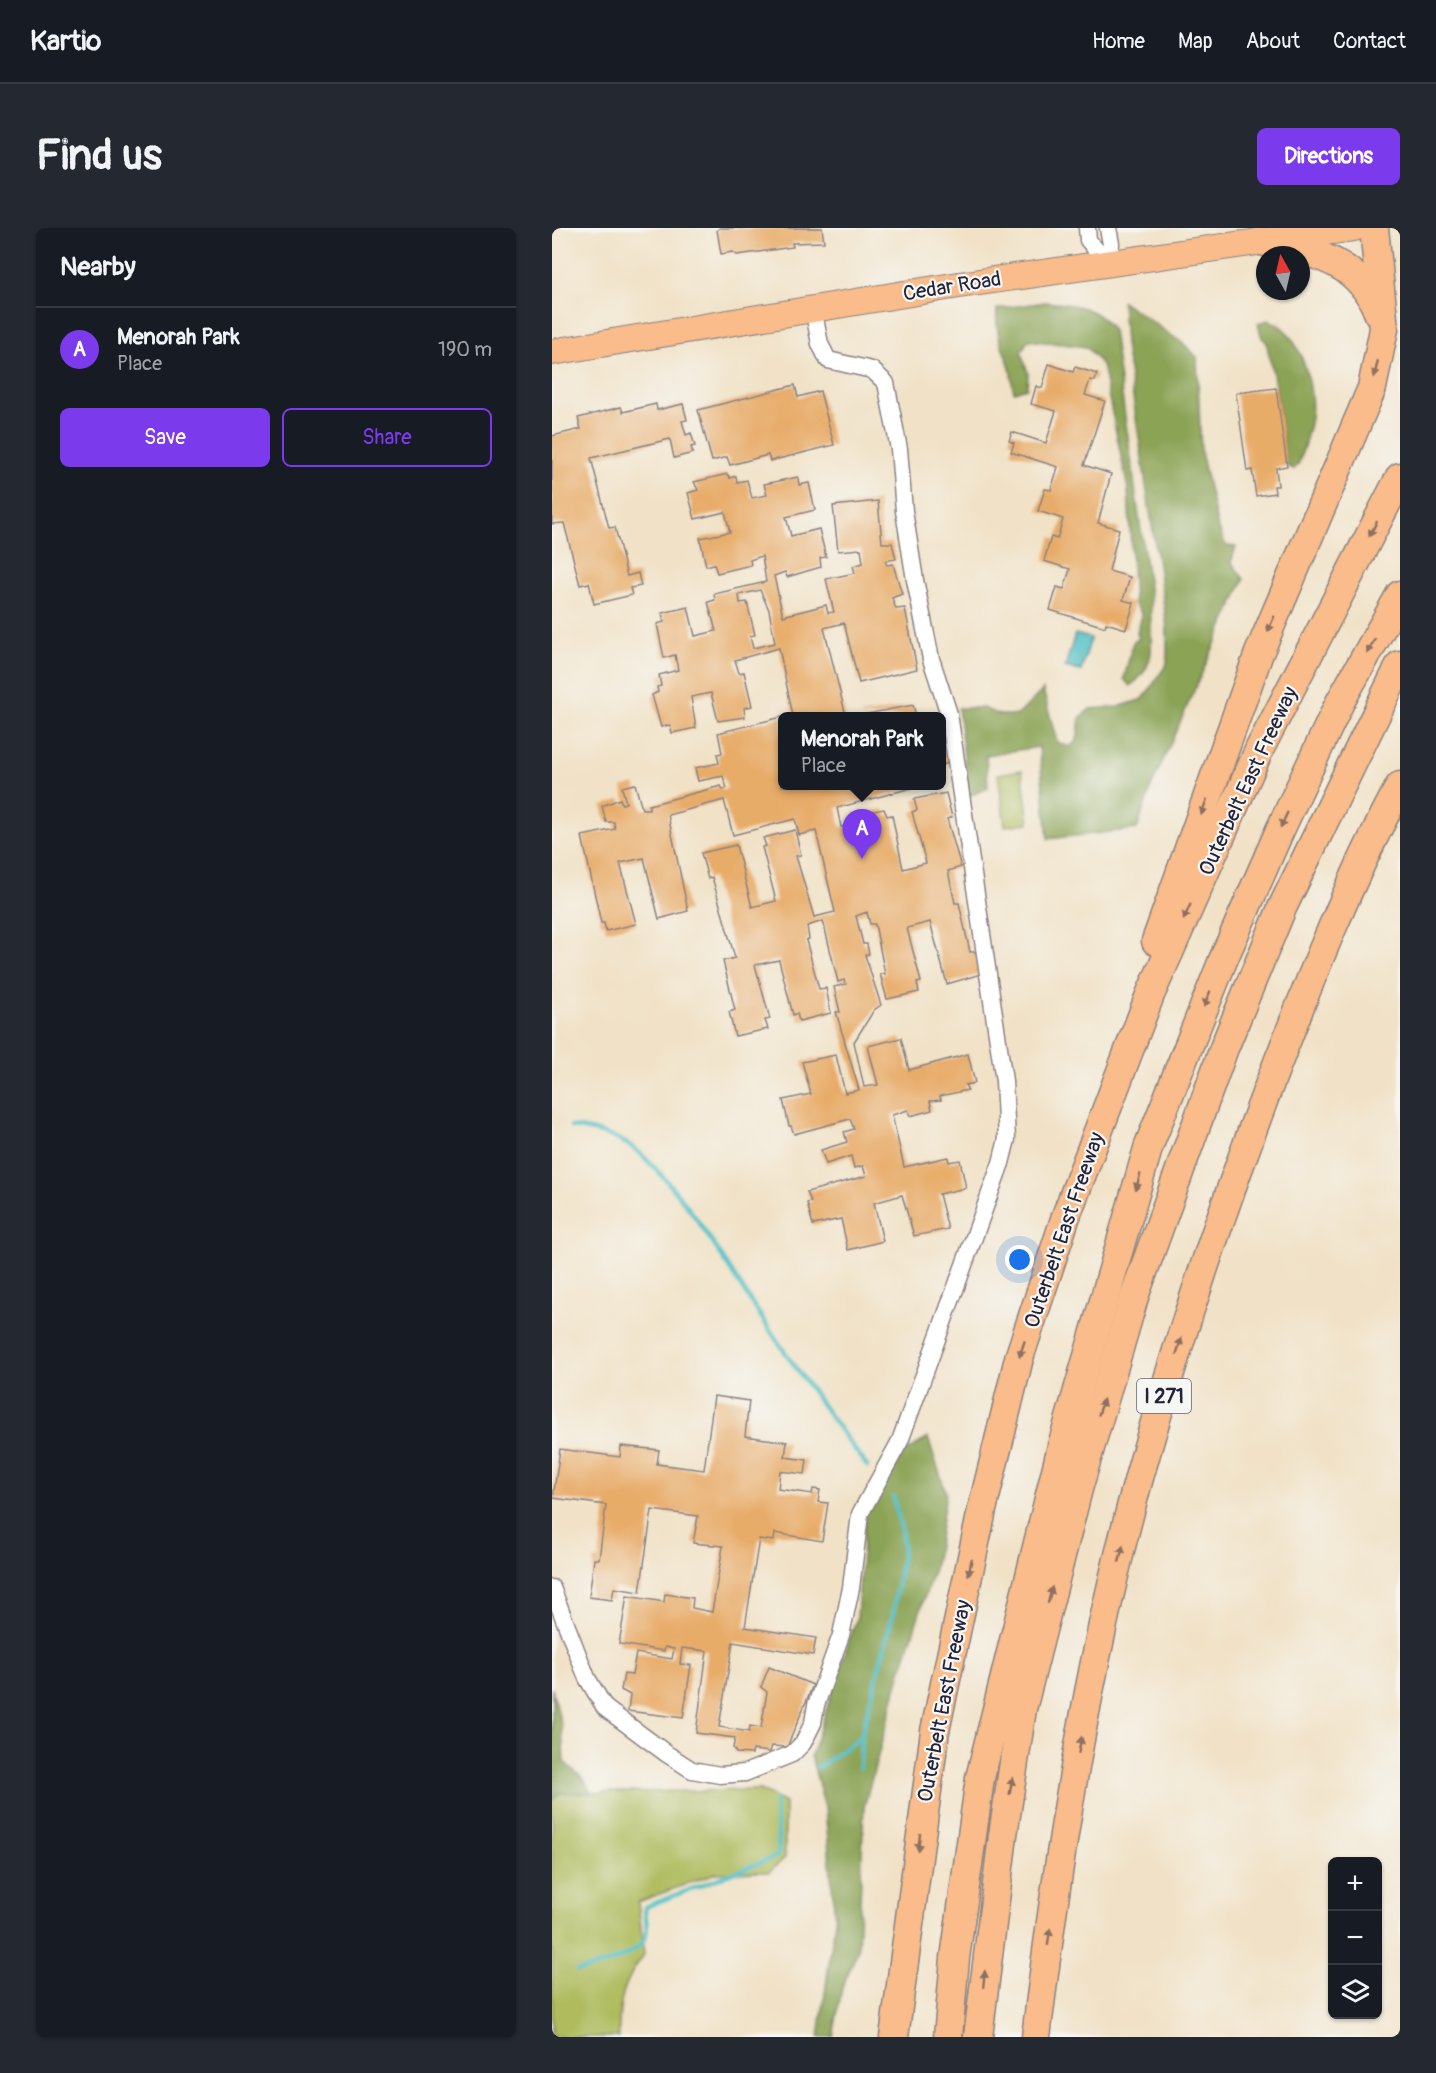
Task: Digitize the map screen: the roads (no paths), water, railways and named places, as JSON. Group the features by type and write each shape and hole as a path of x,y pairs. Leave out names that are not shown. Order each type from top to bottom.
{"highway":[{"path":"1066,1216 1162,923 1258,653 1372,388 1384,329 1374,228"},
{"path":"1261,242 1312,253 1345,267 1371,294 1384,329"},
{"name":"Outerbelt East Freeway","path":"894,2037 905,1940 935,1731 982,1510 1019,1358 1066,1216 1150,995 1260,748 1400,477"},
{"path":"948,2037 955,1958 980,1778 1062,1446 1149,1145 1223,960 1280,830 1340,702 1400,595"},
{"path":"978,2037 1003,1835 1023,1709 1081,1477 1134,1297 1224,1048 1282,908 1400,665"},
{"name":"I 271","path":"1036,2037 1066,1816 1099,1646 1139,1476 1197,1288 1251,1133 1318,960 1400,786"}],"main road":[{"name":"Cedar Road","path":"552,352 813,308 1354,228"}],"street":[{"path":"1087,228 1089,240 1107,263"},
{"path":"1107,263 1111,244 1108,228"},
{"path":"552,1588 587,1678 605,1708 692,1770 720,1775 745,1773 792,1754 803,1743 813,1723 816,1705 841,1635 851,1587 860,1514 900,1441 1001,1163 1007,1139 1004,1082 950,714 931,659 915,580 904,511 899,449 886,383 872,370 828,360 820,344 813,308"}],"water":[{"path":"1075,634 1091,638 1081,671 1065,667"}],"waterway":[{"path":"571,1127 599,1132 626,1143 659,1172 689,1209 783,1349 867,1466"},
{"path":"860,1768 861,1737 893,1614 903,1548 901,1528 893,1497"},
{"path":"817,1768 861,1737"},
{"path":"577,1971 605,1964 636,1949 646,1935 645,1907 777,1856 779,1842 776,1800"}],"place":[{"name":"Menorah Park","path":"862,859"}]}
